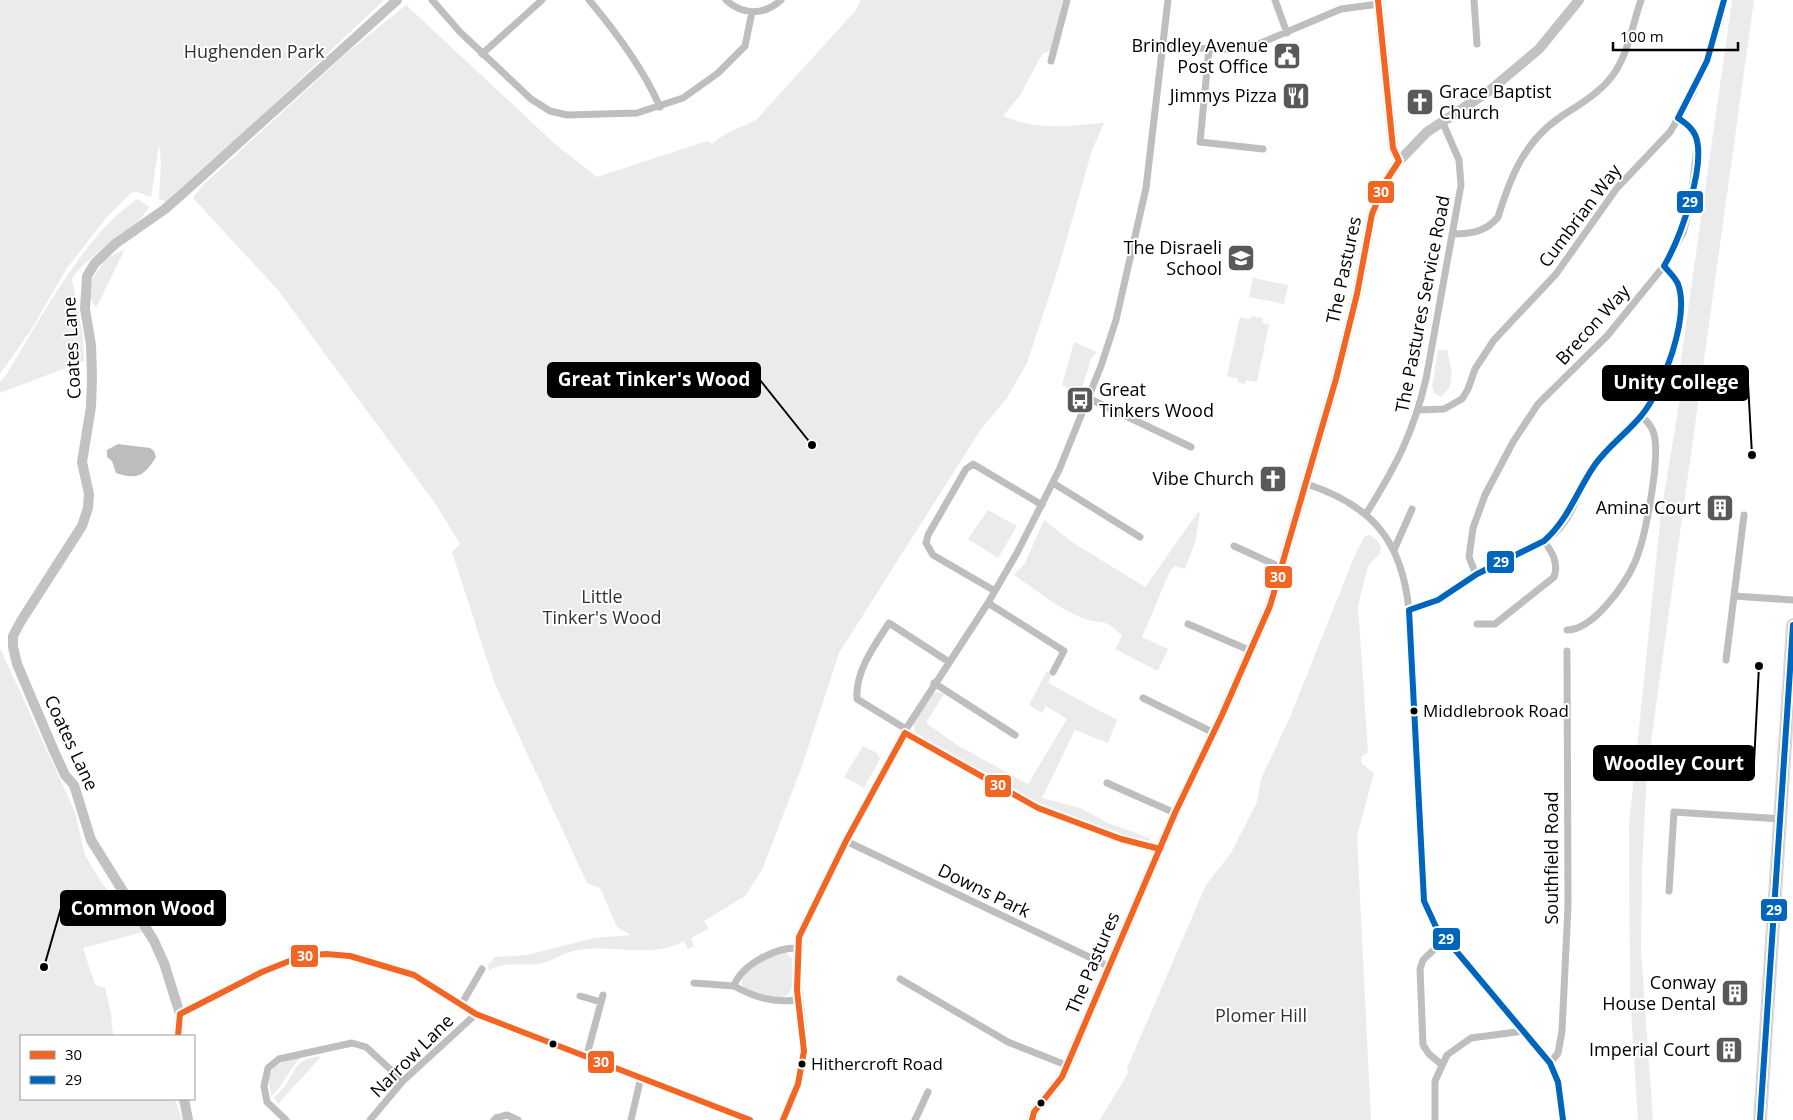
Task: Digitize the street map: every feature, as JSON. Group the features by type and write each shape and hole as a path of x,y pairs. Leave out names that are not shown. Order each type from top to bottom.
{"main road":[{"path":"1760,1120 1782,819 1793,625"}],"street":[{"name":"Coates Lane","path":"178,1035 180,1014 174,990 154,940 91,840 74,785 65,774 54,751 17,664 13,647 13,636 21,621 82,526 88,508 88,494 82,462 91,406 92,377 91,345 86,309 87,276 95,263 115,244 172,203 398,0"},
{"path":"432,0 482,54 531,100 550,112 566,115 627,115 660,107 694,92 738,54 748,39 752,12"},
{"path":"482,54 542,0"},
{"path":"588,0 622,42 646,80 660,107"},
{"path":"726,0 734,7 752,12 769,9 781,0"},
{"path":"1051,61 1067,0"},
{"path":"782,1120 798,1084 803,1063 804,1036 799,1000 798,948 802,927 905,731 934,683 988,603 1042,505 1053,483 1101,366 1116,320 1146,188 1168,0"},
{"path":"1274,0 1287,33"},
{"path":"1474,0 1477,44"},
{"name":"The Pastures","path":"1032,1120 1034,1112 1062,1077 1175,813 1214,733 1270,606 1338,373 1357,294 1372,214 1386,181 1399,161 1427,132 1517,70 1551,36 1580,0"},
{"path":"1453,234 1479,231 1493,223 1498,217 1512,176 1524,153 1548,127 1599,90 1612,76 1627,51 1642,0"},
{"name":"Cumbrian Way","path":"1419,410 1444,408 1462,399 1475,369 1494,340 1556,274 1617,188 1670,132 1705,66 1720,21 1724,0"},
{"path":"1164,45 1209,49 1235,49 1256,45 1341,8 1379,2 1393,148 1399,161"},
{"path":"1209,49 1200,142 1262,149"},
{"name":"Brecon Way","path":"1476,574 1469,557 1473,528 1485,495 1513,442 1538,404 1594,350 1664,266 1677,244 1686,222 1698,148 1698,139 1695,132 1678,118"},
{"name":"The Pastures Service Road","path":"1366,514 1403,452 1419,410 1461,185 1460,170 1454,147 1442,121"},
{"path":"1409,610 1429,606 1447,597 1476,574 1544,541 1563,524 1592,468 1602,455 1641,416 1664,378 1672,354 1676,333 1679,288 1676,280 1664,266"},
{"path":"1088,398 1190,447"},
{"path":"1567,630 1573,630 1582,626 1600,613 1635,563 1646,524 1654,450 1654,432 1649,423 1641,416"},
{"path":"995,591 933,555 926,543 928,535 966,469 973,464 1042,505"},
{"path":"1053,483 1140,537"},
{"path":"1307,484 1345,498 1366,514 1381,529 1394,550 1407,588 1422,888 1429,916 1550,1063 1558,1082 1563,1120"},
{"path":"1394,550 1412,509"},
{"path":"1726,660 1744,515"},
{"path":"1478,624 1496,624 1554,576 1557,570 1555,561 1544,541"},
{"path":"1234,546 1280,567"},
{"path":"1734,596 1793,600"},
{"path":"988,603 1064,651 1053,672"},
{"path":"949,662 889,623 872,648 863,670 857,699 905,731 1038,808 1070,822 1121,839 1160,849"},
{"path":"1188,624 1249,650"},
{"name":"Southfield Road","path":"1550,1063 1558,1053 1562,1031 1568,916 1567,651"},
{"path":"934,683 1014,735"},
{"path":"1143,698 1214,733"},
{"path":"1106,783 1175,813"},
{"path":"1669,891 1674,812 1782,819"},
{"name":"Downs Park","path":"846,841 1110,967"},
{"path":"1442,1064 1429,1054 1423,1045 1420,969 1423,960 1446,939"},
{"path":"734,986 744,970 775,952 798,948"},
{"path":"180,1014 283,963 302,956 326,954 350,956 414,975 476,1014 750,1120"},
{"path":"461,1005 482,969"},
{"path":"900,980 1008,1042 1066,1065"},
{"path":"694,983 734,986 747,994 774,1002 799,1000"},
{"path":"580,996 602,998 586,1058"},
{"name":"Narrow Lane","path":"372,1120 403,1081 476,1014"},
{"path":"1435,1120 1434,1081 1442,1064 1454,1048 1471,1038 1524,1031"},
{"path":"286,1120 268,1102 264,1086 268,1068 279,1059 352,1043 366,1047 403,1081"},
{"path":"630,1120 642,1077"},
{"path":"915,1120 928,1092"},
{"path":"184,1100 188,1120"},
{"path":"494,1120 507,1115 518,1120"}],"green space":[{"name":"Hughenden Park","path":"0,0 384,0 270,108 165,202 159,198 161,163 159,144 151,197 138,192 131,193 107,217 67,268 31,330 0,374"},
{"name":"Little Tinker's Wood","path":"861,0 1063,0 1051,51 1042,54 1021,94 1003,116 1016,121 1041,126 1104,123 1092,150 1059,266 1027,363 1007,398 981,429 839,653 802,766 762,870 745,896 704,921 709,929 691,938 694,946 688,949 684,941 658,949 578,950 543,963 506,965 489,971 488,964 492,962 494,957 527,955 594,938 631,935 617,927 600,888 587,883 495,684 452,552 460,544 437,506 278,290 193,198 202,186 349,51 406,5 554,143 597,177 707,141 712,144 725,134 756,120 856,10"},
{"path":"1732,0 1754,0 1647,770 1642,867 1641,950 1653,1120 1638,1120 1630,993 1629,826 1661,513 1683,380 1678,381"},
{"path":"138,199 149,207 141,218 90,259 72,279 83,337 84,361 0,393 0,382 81,255 118,214"},
{"path":"125,249 96,308 89,296 93,278 106,258"},
{"path":"1253,278 1288,285 1284,304 1249,297"},
{"path":"1251,316 1263,318 1262,323 1269,324 1257,382 1246,380 1245,384 1238,382 1238,379 1227,376 1240,317 1250,319"},
{"path":"1074,342 1097,352 1091,359 1080,394 1062,385"},
{"path":"1438,350 1447,350 1451,375 1449,386 1441,397 1434,393 1432,386"},
{"path":"988,510 1017,526 998,558 968,539"},
{"path":"1198,512 1200,513 1195,543 1185,569 1175,566 1170,571 1142,637 1168,649 1158,671 1115,649 1122,636 1108,624 1085,619 1066,610 1014,575 1025,563 1044,520 1072,542 1145,587"},
{"name":"Plomer Hill","path":"1369,534 1377,540 1381,547 1380,553 1368,566 1358,606 1368,752 1361,757 1361,763 1374,773 1357,836 1371,1120 1100,1120 1128,1073 1127,1068 1206,885 1231,853 1257,802 1261,779 1290,717 1355,555 1364,537"},
{"path":"0,648 75,812 85,855 101,882 143,932 83,948 95,985 105,988 111,1013 113,1035 20,1035 20,1100 175,1100 182,1120 0,1120"},
{"path":"1047,671 1052,674 1048,683 1117,720 1108,743 1075,730 1042,798 1080,808 1108,823 1150,838 1149,842 1078,823 1055,813 915,733 913,723 932,693 944,694 926,723 957,745 1028,784 1067,719 1046,706 1042,713 1029,705"},
{"path":"863,746 877,753 880,759 864,788 844,777"},
{"path":"785,951 792,959 792,987 788,995 783,997 764,996 752,992 742,985 741,976 745,971 778,952"},
{"path":"320,1056 278,1104 274,1098 285,1086 298,1065 301,1062"},
{"path":"301,1058 272,1096 269,1079 274,1068 286,1061"}],"shaded area":[{"path":"118,444 150,448 154,451 156,457 148,469 140,475 130,476 116,473 112,461 107,457 107,450"}],"transit line":[{"name":"30","path":"1032,1120 1034,1112 1062,1077 1175,813 1222,715 1270,606 1336,379 1357,294 1372,214 1386,181 1399,161 1393,148 1378,0"},
{"name":"29","path":"1563,1120 1558,1082 1550,1063 1436,927 1424,901 1409,610 1438,600 1477,574 1544,541 1560,524 1599,459 1641,416 1658,389 1672,353 1680,315 1681,298 1678,284 1664,266 1677,239 1690,203 1697,166 1698,150 1695,134 1691,128 1678,118 1707,61 1724,0"},
{"name":"29","path":"1760,1120 1793,625"},
{"name":"30","path":"783,1120 798,1084 804,1051 797,990 799,937 846,841 905,733 1038,808 1121,839 1160,849"},
{"name":"30","path":"178,1035 180,1014 262,972 302,956 326,954 350,956 414,975 476,1014 750,1120"}],"place":[{"name":"Brindley Avenue Post Office","path":"1287,56"},
{"name":"Jimmys Pizza","path":"1296,96"},
{"name":"Grace Baptist Church","path":"1420,102"},
{"name":"The Disraeli School","path":"1241,258"},
{"name":"Great Tinkers Wood","path":"1080,400"},
{"name":"Great Tinker's Wood","path":"812,445"},
{"name":"Unity College","path":"1752,455"},
{"name":"Vibe Church","path":"1273,479"},
{"name":"Amina Court","path":"1720,508"},
{"name":"Woodley Court","path":"1759,666"},
{"name":"Middlebrook Road","path":"1414,711"},
{"name":"Common Wood","path":"44,967"},
{"name":"Conway House Dental","path":"1735,993"},
{"name":"Imperial Court","path":"1729,1050"},
{"name":"Hithercroft Road","path":"802,1064"}]}
